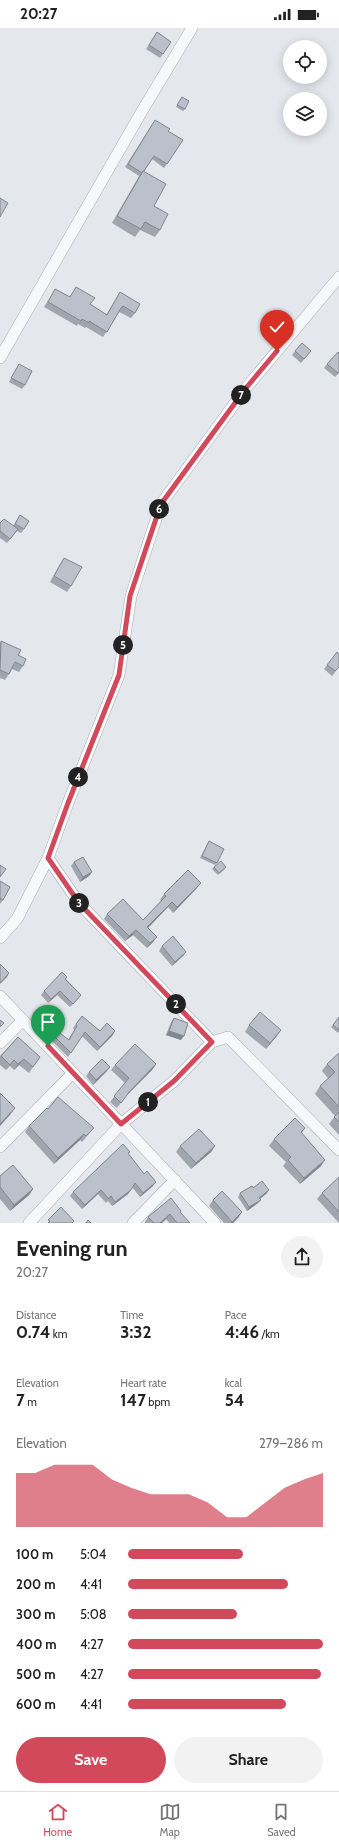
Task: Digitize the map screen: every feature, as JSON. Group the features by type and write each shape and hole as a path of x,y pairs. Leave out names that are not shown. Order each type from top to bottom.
{"street":[{"path":"0,358 142,111 192,28"},
{"path":"0,938 17,919 48,858 68,803 119,675 130,596 161,504 246,388 339,277"},
{"path":"48,858 79,903 212,1042"},
{"path":"0,996 215,1223"},
{"path":"0,1043 23,1020"},
{"path":"28,1223 121,1124 174,1081 212,1042 228,1037 339,1150"},
{"path":"0,1147 73,1073"},
{"path":"133,1223 175,1180"}],"building":[{"path":"157,32 171,42 163,54 149,45"},
{"path":"182,97 189,101 185,109 177,105"},
{"path":"155,120 170,129 168,131 183,140 167,164 154,156 142,173 128,164"},
{"path":"143,171 166,184 154,206 168,214 160,230 145,222 141,229 117,216"},
{"path":"0,198 8,203 0,217"},
{"path":"76,287 95,298 90,304 107,315 120,292 140,304 135,313 123,306 107,332 89,321 89,323 82,319 81,321 48,302 55,289 70,297"},
{"path":"302,343 311,351 304,359 295,351"},
{"path":"338,352 339,372 338,373 327,364"},
{"path":"19,364 32,371 25,385 11,378"},
{"path":"20,515 29,521 24,529 15,524"},
{"path":"4,519 18,529 10,539 0,531 0,523"},
{"path":"64,558 82,567 71,586 54,576"},
{"path":"1,641 21,650 18,655 26,659 23,666 15,662 9,674 0,670"},
{"path":"337,652 339,654 339,667 335,671 327,665"},
{"path":"209,841 224,849 217,863 202,856"},
{"path":"83,857 92,872 83,877 74,862"},
{"path":"221,861 226,867 219,873 214,867"},
{"path":"0,865 6,869 0,877"},
{"path":"188,870 201,883 177,907 172,902 147,927 157,937 150,943 136,930 129,936 107,914 123,899 143,920 166,896 164,894"},
{"path":"0,881 10,887 3,900 0,898"},
{"path":"173,936 186,952 175,962 162,946"},
{"path":"0,964 9,973 0,983"},
{"path":"62,972 67,977 65,979 81,995 73,1004 60,991 51,999 44,991"},
{"path":"260,1012 281,1030 270,1043 249,1025"},
{"path":"82,1016 100,1031 107,1023 115,1031 100,1047 85,1032 71,1053 49,1031 52,1027 69,1040 77,1026 76,1024"},
{"path":"339,1017 339,1030 333,1025"},
{"path":"174,1018 188,1023 184,1036 169,1031"},
{"path":"0,1020 4,1023 0,1027"},
{"path":"18,1037 40,1057 33,1067 24,1059 18,1064 14,1060 10,1065 1,1056"},
{"path":"135,1044 156,1064 130,1091 121,1103 114,1096 129,1078 115,1065"},
{"path":"339,1053 339,1107 320,1086 335,1072 327,1064"},
{"path":"102,1059 110,1067 96,1080 89,1072"},
{"path":"0,1093 15,1108 0,1124"},
{"path":"58,1097 94,1128 86,1136 84,1134 58,1158 29,1126 47,1108 48,1109"},
{"path":"339,1112 339,1122 334,1117"},
{"path":"295,1118 305,1128 301,1132 325,1160 304,1178 288,1160 291,1157 274,1139"},
{"path":"199,1129 215,1146 196,1163 180,1146"},
{"path":"123,1144 144,1174 147,1171 156,1182 143,1193 135,1183 131,1190 115,1202 111,1196 109,1199 101,1190 85,1205 73,1192"},
{"path":"13,1165 33,1189 14,1205 0,1187 0,1176"},
{"path":"339,1177 339,1212 322,1193"},
{"path":"262,1181 269,1190 259,1198 261,1200 249,1207 240,1193 252,1186 253,1188"},
{"path":"222,1191 242,1212 232,1222 213,1200"},
{"path":"171,1198 181,1211 180,1212 190,1223 177,1223 170,1214 160,1223 154,1223 148,1217"},
{"path":"61,1207 74,1221 72,1223 48,1223 50,1221 48,1220"}],"route":[{"path":"48,1046 121,1124 174,1081 212,1042 79,903 48,858 68,803 119,675 130,596 161,504 246,388 277,351"}]}
